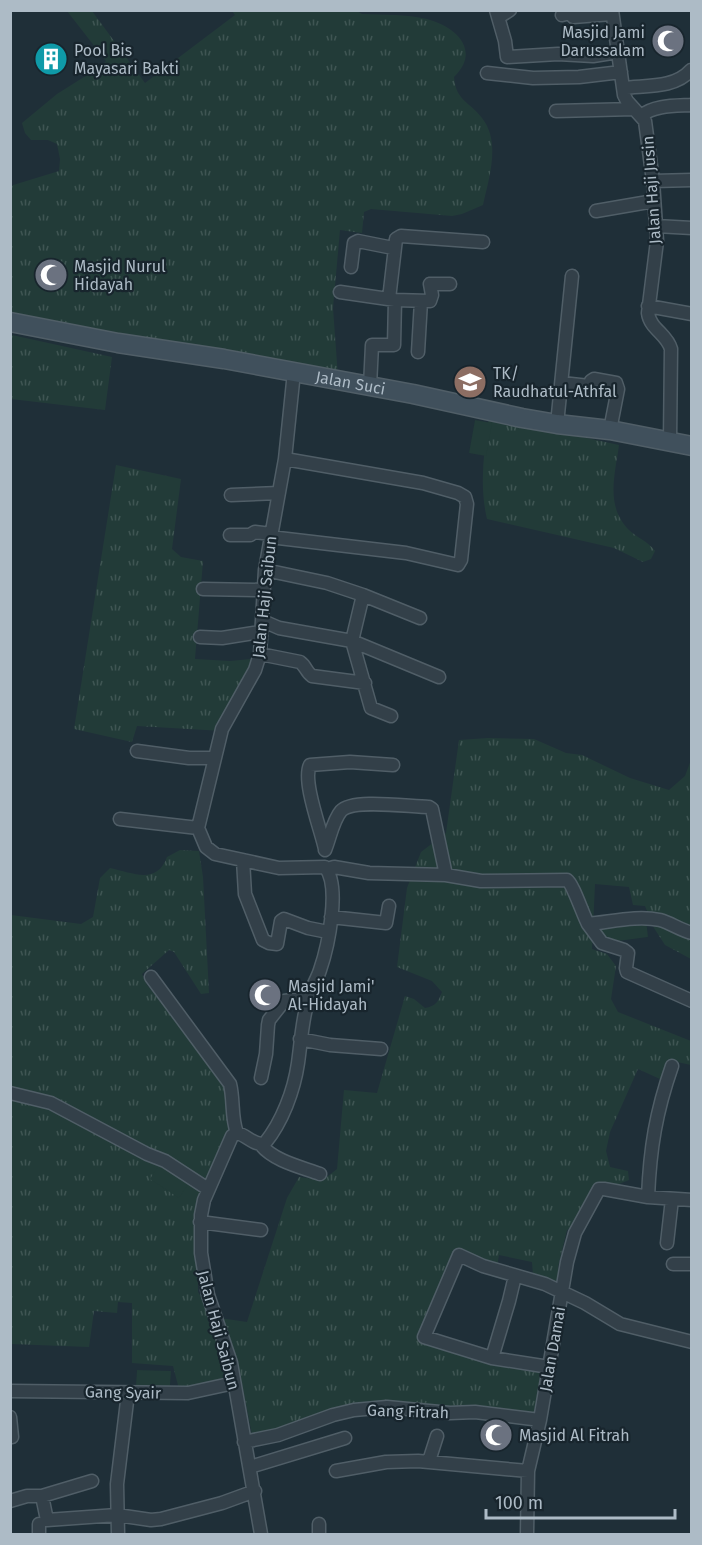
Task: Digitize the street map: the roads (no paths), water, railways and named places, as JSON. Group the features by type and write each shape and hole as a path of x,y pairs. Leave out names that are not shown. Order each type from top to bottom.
{"street":[{"path":"510,10 498,14 507,57 558,54 593,56 618,52"},
{"path":"562,15 570,13 573,17 590,16 612,12"},
{"name":"Jalan Haji Jusin","path":"612,12 622,88 627,101 647,125 656,225 656,254 648,306"},
{"path":"622,88 659,86 674,81 692,70"},
{"path":"487,73 533,78 579,77 621,72"},
{"path":"556,111 638,113 662,107 692,105"},
{"path":"653,181 692,180"},
{"path":"596,211 654,201"},
{"path":"656,225 692,228"},
{"path":"370,386 372,345 394,345 392,299 393,248 396,238 401,236 483,242"},
{"path":"351,267 354,243 358,241 393,248"},
{"path":"557,424 572,276"},
{"path":"340,292 421,301 431,300 430,284 450,284"},
{"path":"418,352 421,301"},
{"path":"669,441 671,349 667,340 649,321 648,306 692,314"},
{"name":"Jalan Suci","path":"10,322 370,386 557,424 610,430 692,446"},
{"name":"Jalan Haji Saibun","path":"198,828 222,729 255,670 260,654 265,570 285,459 294,372"},
{"path":"562,383 589,386 594,380 616,384 618,389 610,430"},
{"path":"230,535 249,535 255,532 406,553 458,565 461,560 467,504 465,497 411,480 285,459"},
{"path":"231,495 279,493"},
{"path":"265,570 327,583 420,618"},
{"path":"203,589 263,590"},
{"path":"363,595 352,641 371,708 391,716"},
{"path":"200,637 222,638 262,627 279,628 352,641 440,677"},
{"path":"260,654 300,662 312,676 365,683"},
{"path":"137,751 189,758 214,758"},
{"path":"261,1145 270,1136 280,1119 294,1084 308,998 320,970 331,917 332,886 326,868 325,850 310,788 308,772 310,765 350,762 393,765"},
{"path":"325,850 339,814 348,806 360,804 429,807 432,809 446,875"},
{"path":"120,819 198,828 206,847 215,854 279,868 334,867 369,873 446,875 481,881 569,881 588,924 602,943 628,953 627,972 692,1000"},
{"path":"243,860 245,894 263,940 277,944 281,921 284,919 308,928 328,932"},
{"path":"331,917 387,922 389,906"},
{"path":"588,924 648,918 663,921 680,930 692,933"},
{"path":"151,978 230,1083 234,1098 234,1124 237,1133 287,1161 320,1174"},
{"path":"261,1078 269,1020 284,1001 308,998"},
{"path":"300,1039 330,1046 381,1049"},
{"path":"648,1197 649,1167 657,1114 672,1066"},
{"path":"10,1093 51,1103 83,1122 165,1161 208,1189"},
{"name":"Jalan Haji Saibun","path":"237,1133 232,1136 208,1189 200,1222 204,1279 230,1356 261,1534"},
{"path":"549,1367 492,1358 423,1336 459,1255 483,1266 545,1284 562,1293 575,1233 599,1190 692,1200"},
{"path":"667,1244 672,1199"},
{"path":"200,1222 261,1230"},
{"path":"673,1264 692,1264"},
{"path":"492,1358 515,1276"},
{"name":"Jalan Damai","path":"527,1534 528,1471 540,1420 562,1293 585,1303 620,1324 692,1342"},
{"name":"Gang Syair","path":"10,1391 188,1393 234,1383"},
{"path":"118,1534 120,1450 128,1393"},
{"name":"Gang Fitrah","path":"244,1442 278,1435 343,1413 387,1407 450,1413 475,1412 540,1420"},
{"path":"10,1417 12,1437"},
{"path":"429,1461 437,1436"},
{"path":"250,1467 345,1438"},
{"path":"336,1471 386,1462 429,1461 528,1471"},
{"path":"10,1501 27,1496 42,1496 92,1481"},
{"path":"42,1496 42,1526 117,1515 151,1520 161,1519 222,1503 255,1491"}],"place":[{"name":"Masjid Jami Darussalam","path":"668,41"},
{"name":"Pool Bis Mayasari Bakti","path":"51,59"},
{"name":"Masjid Nurul Hidayah","path":"51,275"},
{"name":"TK/ Raudhatul-Athfal","path":"470,382"},
{"name":"Masjid Jami' Al-Hidayah","path":"265,995"},
{"name":"Masjid Al Fitrah","path":"496,1435"}]}
